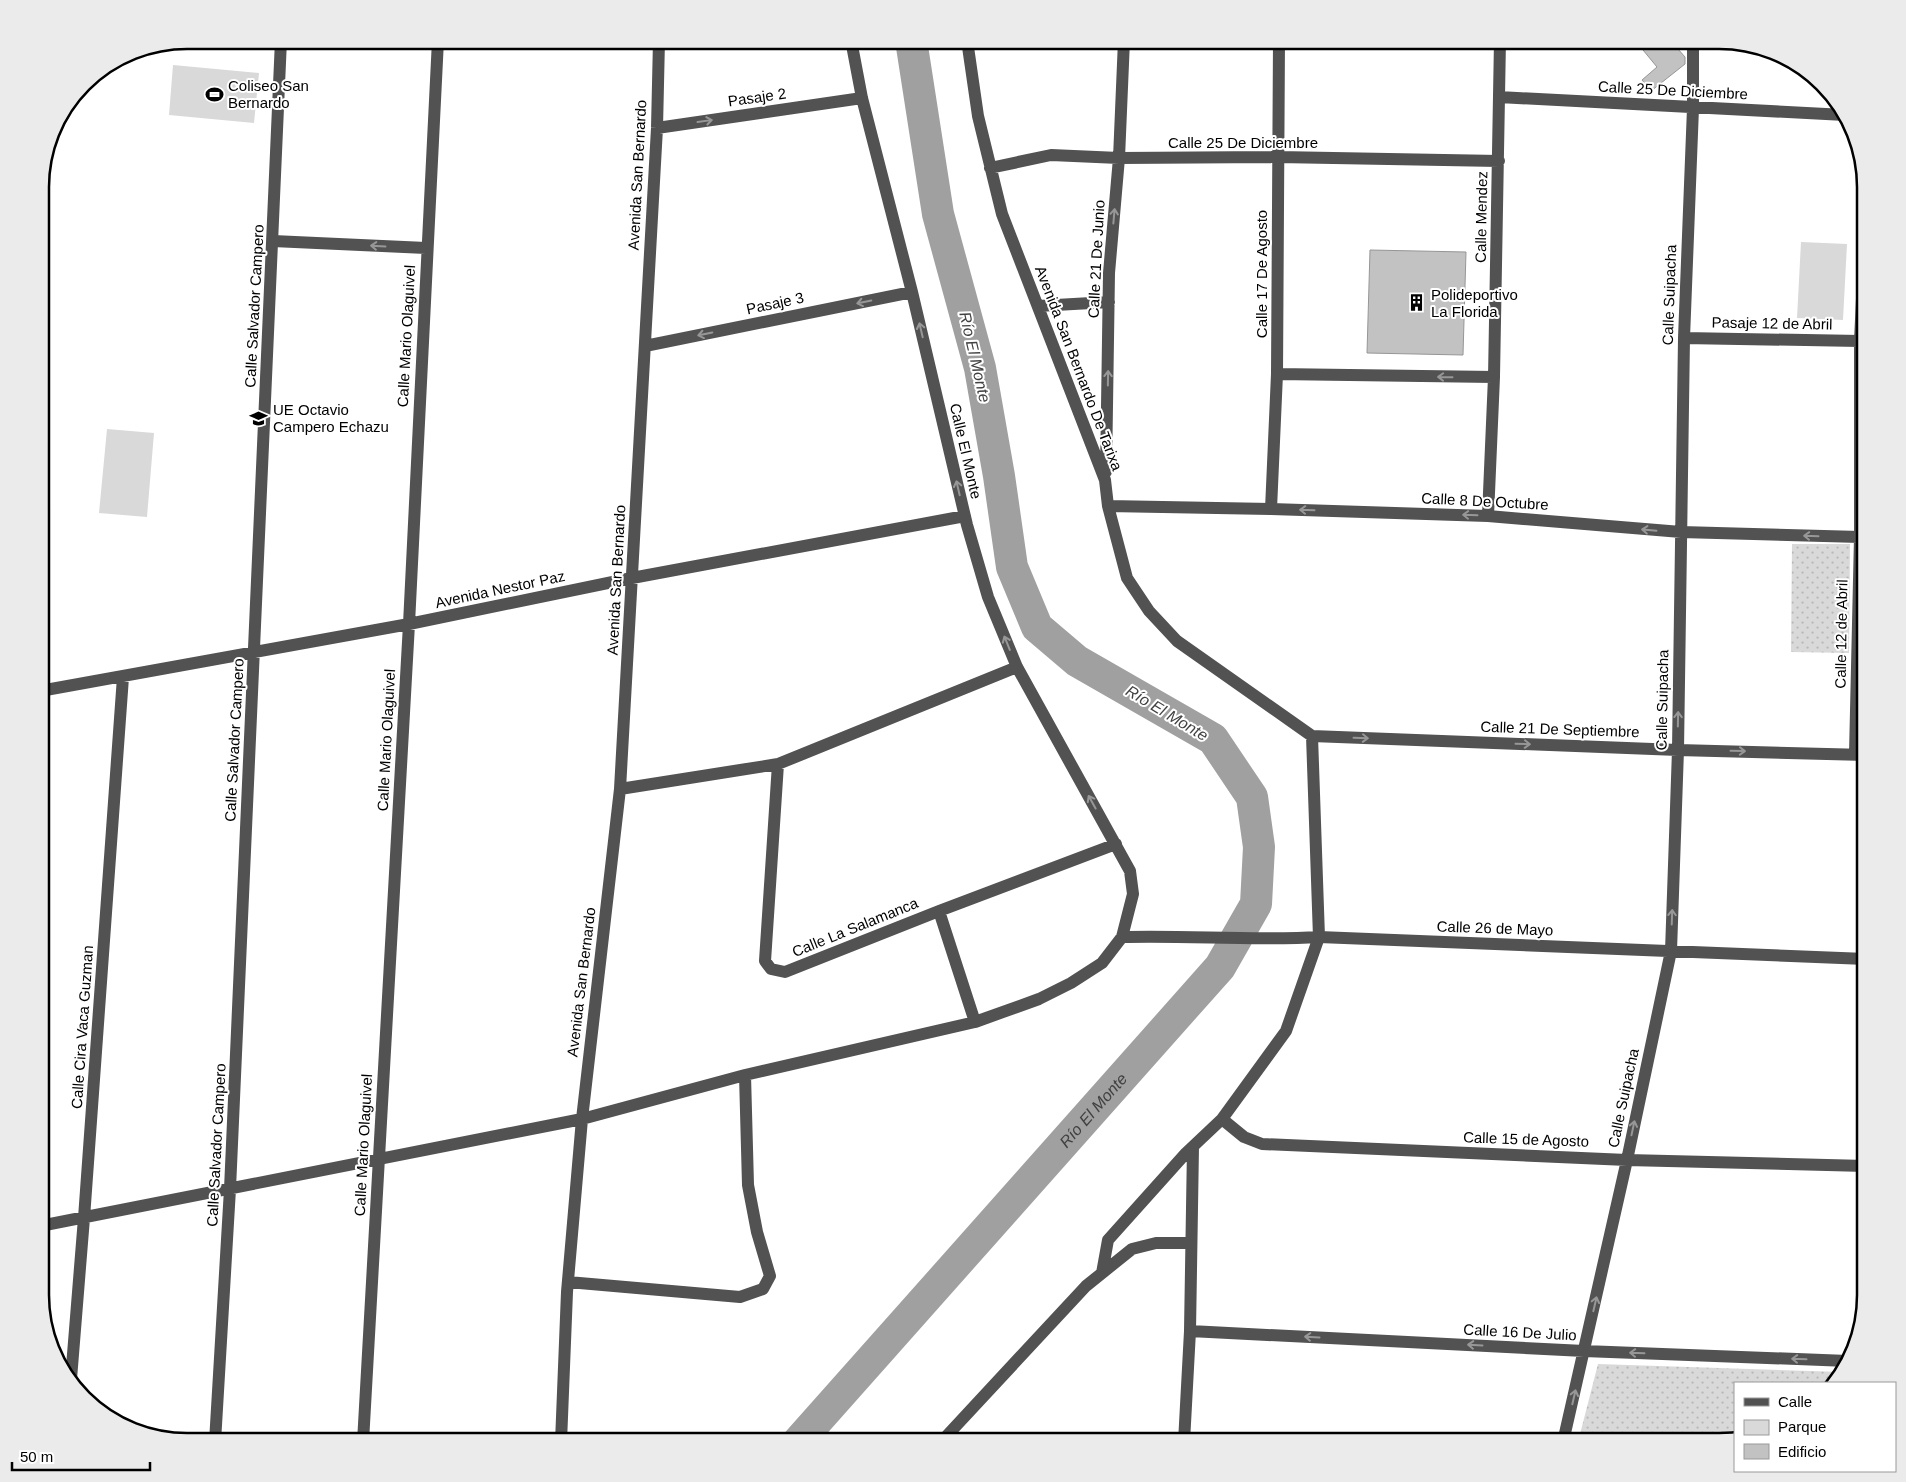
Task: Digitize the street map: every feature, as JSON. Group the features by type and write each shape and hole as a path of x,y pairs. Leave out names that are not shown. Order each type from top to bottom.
{"street":[{"name":"Calle Salvador Campero","path":"216,1433 230,1189 281,49"},
{"name":"Calle Mario Olaguivel","path":"363,1433 409,624 426,248 437,49"},
{"name":"Avenida San Bernardo","path":"561,1433 568,1282 582,1119 620,788 657,128 659,49"},
{"name":"Calle El Monte","path":"853,49 862,98 912,292 965,516 988,597 1016,667 1116,844"},
{"name":"Avenida San Bernardo De Tarixa","path":"968,49 978,116 1002,214 1105,480 1108,506 1127,578 1149,611 1177,641 1312,736"},
{"name":"Calle 21 De Junio","path":"1105,480 1109,273 1119,158 1124,49"},
{"name":"Calle 17 De Agosto","path":"1271,509 1277,374 1279,49"},
{"name":"Calle Mendez","path":"1488,516 1494,377 1500,49"},
{"name":"Calle Suipacha","path":"1565,1433 1671,951 1678,750 1684,338 1693,108 1693,49"},
{"name":"Calle 25 De Diciembre","path":"1499,97 1837,115"},
{"name":"Pasaje 2","path":"657,128 862,98"},
{"name":"Calle 25 De Diciembre","path":"990,168 1051,155 1119,158 1278,157 1499,161"},
{"path":"273,240 426,248"},
{"name":"Pasaje 3","path":"645,346 912,292"},
{"path":"1038,306 1109,302"},
{"name":"Pasaje 12 de Abril","path":"1684,338 1857,341"},
{"path":"1277,374 1494,377"},
{"name":"Calle 8 De Octubre","path":"1108,506 1488,516 1681,532 1857,537"},
{"name":"Avenida Nestor Paz","path":"49,689 409,624 632,578 965,516"},
{"path":"620,788 778,764 1016,667"},
{"name":"Calle Cira Vaca Guzman","path":"72,1371 123,677"},
{"path":"1102,1273 1108,1240 1193,1147 1222,1119 1286,1032 1319,938 1312,736"},
{"name":"Calle 21 De Septiembre","path":"1312,736 1857,755"},
{"name":"Calle La Salamanca","path":"778,764 765,961 771,968 785,972 1116,844"},
{"path":"49,1224 582,1119 745,1075 975,1022 1038,1000 1071,983 1102,963 1122,937 1133,894 1130,871 1116,844"},
{"path":"939,911 975,1022"},
{"name":"Calle 26 de Mayo","path":"1122,937 1156,936 1274,940 1319,938 1857,959"},
{"path":"568,1282 740,1298 763,1289 770,1276 757,1232 748,1185 745,1075"},
{"name":"Calle 15 de Agosto","path":"1222,1119 1244,1137 1262,1144 1626,1160 1857,1166"},
{"path":"1184,1433 1190,1331 1193,1147"},
{"path":"948,1433 1086,1286 1132,1249 1156,1243 1191,1243"},
{"name":"Calle 16 De Julio","path":"1190,1331 1584,1351 1841,1361"}],"green space":[{"name":"Coliseo San Bernardo","path":"173,65 259,73 254,123 169,115"},
{"path":"1801,242 1847,244 1843,320 1797,318"},
{"path":"107,429 154,433 147,517 99,513"},
{"path":"1792,544 1850,544 1849,653 1791,652"},
{"path":"1598,1364 1834,1372 1826,1382 1734,1382 1734,1432 1580,1433"}],"building":[{"path":"1678,49 1685,57 1685,64 1651,91 1642,80 1657,67 1643,50"},
{"name":"Polideportivo La Florida","path":"1370,250 1466,252 1463,355 1367,353"}],"waterway":[{"name":"Río El Monte","path":"806,1433 1220,967 1256,904 1259,847 1252,797 1213,739 1077,661 1037,627 1012,567 999,476 980,368 938,214 912,49"}],"place":[{"name":"Coliseo San Bernardo","path":"214,94"},
{"name":"Polideportivo La Florida","path":"1417,303"},
{"name":"UE Octavio Campero Echazu","path":"259,418"}]}
